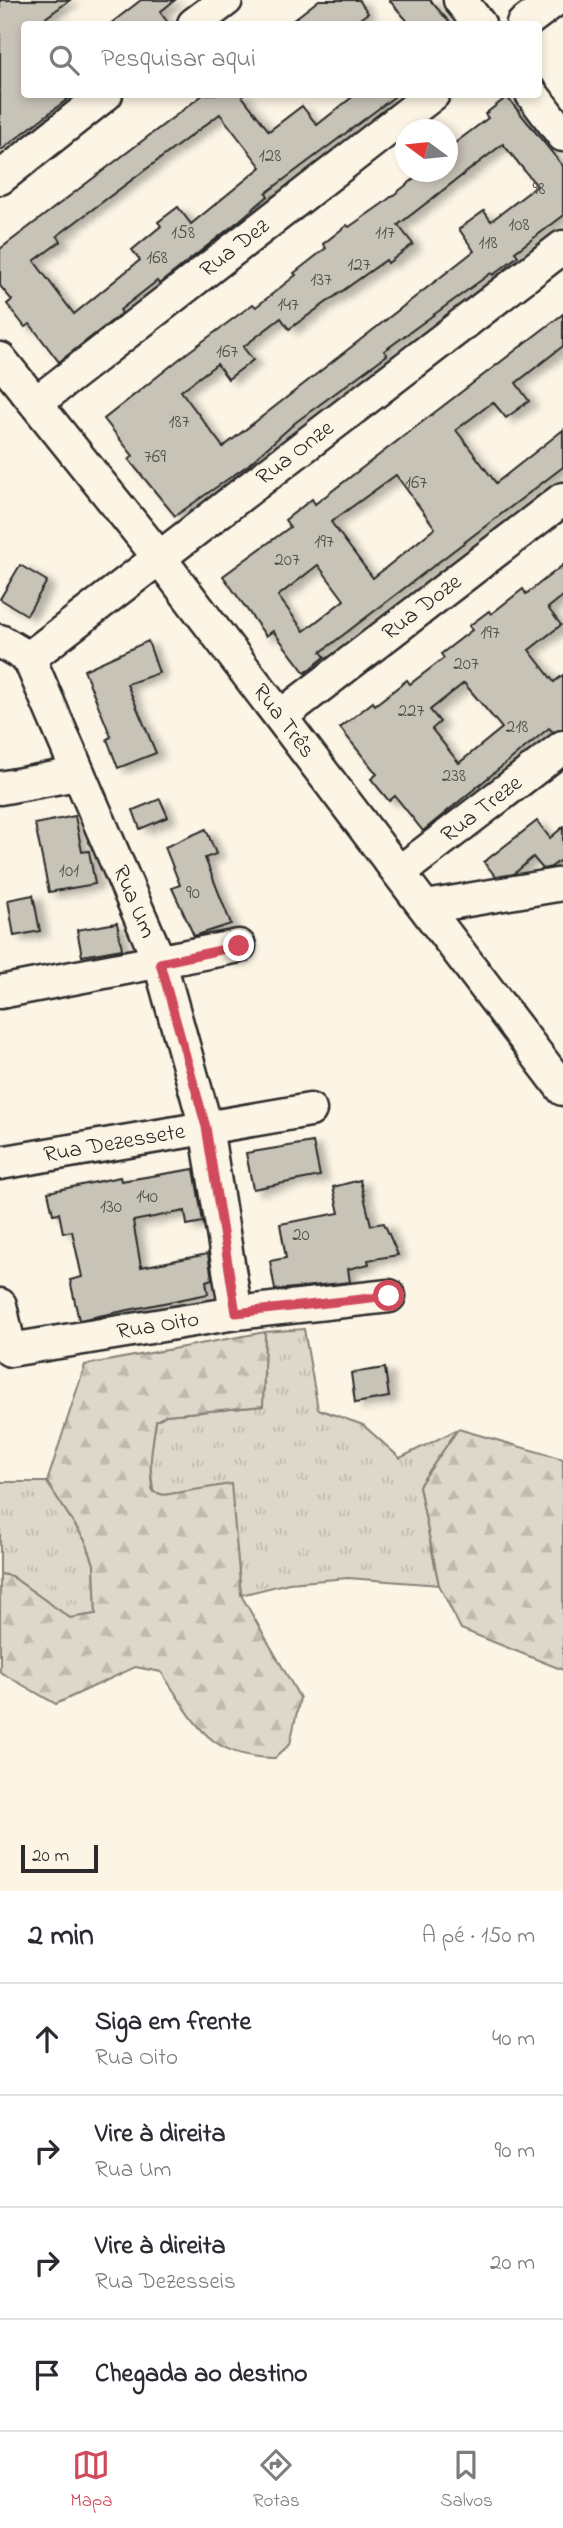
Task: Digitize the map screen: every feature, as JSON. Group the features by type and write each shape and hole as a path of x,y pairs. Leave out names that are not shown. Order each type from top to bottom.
{"street":[{"path":"460,0 477,21"},
{"path":"527,21 555,0"},
{"path":"198,21 221,1"},
{"path":"0,178 101,98"},
{"name":"Rua Dez","path":"36,403 428,98"},
{"path":"535,98 563,135"},
{"name":"Rua Onze","path":"29,658 158,556 563,247"},
{"name":"Rua Três","path":"0,359 158,556 563,1089"},
{"name":"Rua Doze","path":"281,716 563,499"},
{"path":"0,640 29,658"},
{"name":"Rua Um","path":"29,658 160,963 206,1127 236,1313"},
{"name":"Rua Treze","path":"400,872 563,747"},
{"path":"0,788 77,774"},
{"path":"426,907 563,884"},
{"path":"0,992 239,946"},
{"name":"Rua Dezessete","path":"0,1163 310,1110"},
{"name":"Rua Oito","path":"0,1305 10,1350 236,1313 389,1296"}],"green space":[{"path":"304,1329 318,1409 363,1425 400,1458 458,1429 419,1486 439,1585 348,1578 289,1583 241,1595 230,1485 164,1495 153,1492 150,1459 156,1421 166,1415 263,1406 265,1332"},
{"path":"265,1332 263,1406 166,1415 156,1421 151,1474 153,1492 164,1495 231,1484 241,1595 300,1698 290,1744 275,1758 251,1756 217,1744 194,1721 161,1672 135,1667 56,1704 0,1672 0,1574 11,1576 70,1618 96,1614 94,1564 86,1542 47,1482 85,1365"},
{"path":"458,1429 563,1459 563,1670 461,1629 439,1585 419,1486"},
{"path":"0,1482 47,1482 86,1542 94,1564 96,1614 70,1618 11,1576 0,1574"}],"building":[{"path":"0,0 70,0 41,21 21,21 21,98 69,98 0,151"},
{"path":"141,0 175,0 160,12 167,21 114,21"},
{"path":"319,0 359,0 368,13 357,21 292,21"},
{"path":"389,0 430,0 448,21 407,21"},
{"path":"199,98 244,98 269,131 302,106 317,125 351,98 393,98 266,193 268,196 240,220 159,284 157,281 120,310 122,313 59,362 30,324 25,327 7,304 12,300 0,286 0,249","holes":["220,114 261,167 191,224 178,207 158,222 161,226 132,250 140,260 74,314 34,261 61,241 57,236"]},
{"path":"508,98 563,166 563,216 515,252 518,256 493,275 491,273 384,351 387,355 296,422 248,465 175,516 129,460 133,456 104,419 253,304 256,307 326,248 323,244 347,225 349,227 410,182 454,182 398,225 413,244 289,329 281,318 243,347 253,360 228,379 217,364 181,391 223,447 474,251 459,229 484,211 491,221 537,186 503,144 458,179 458,141 488,118 485,114"},
{"path":"563,314 563,346 516,383 529,401 506,418 493,402 456,430 496,483 563,430 563,467 321,652 325,657 305,673 273,631 266,636 223,576 290,527 285,520 312,499 315,504","holes":["396,475 435,528 373,578 331,522","318,565 344,600 304,631 278,596"]},
{"path":"20,565 47,581 27,615 0,599"},
{"path":"563,565 563,596 548,608 561,625 529,650 554,682 563,675 563,729 553,732 549,728 423,831 395,796 389,801 371,779 377,774 340,728 373,702 375,705 407,680 410,684 444,658 441,654 472,630 469,626 489,611 491,614 523,589 526,594","holes":["464,683 502,728 459,763 432,729 440,722 430,710"]},
{"path":"148,641 159,673 127,684 156,753 118,768 107,739 111,737 84,670"},
{"path":"160,799 168,817 140,829 133,810"},
{"path":"75,816 82,852 89,851 95,884 49,892 35,824"},
{"path":"537,821 550,838 563,827 563,858 551,867 543,869 533,857 514,874 496,877 484,862"},
{"path":"206,829 216,854 205,858 231,924 194,936 172,888 180,885 165,847"},
{"path":"33,895 40,931 14,936 8,900"},
{"path":"117,923 122,949 82,956 77,930"},
{"path":"313,1142 320,1176 253,1189 246,1153"},
{"path":"194,1169 203,1222 187,1225 185,1211 133,1221 141,1267 208,1254 212,1279 206,1281 208,1294 79,1320 70,1280 82,1277 72,1231 63,1233 59,1213 53,1214 48,1192 120,1177 121,1181"},
{"path":"360,1180 371,1225 384,1223 398,1255 368,1260 369,1264 348,1269 350,1282 275,1290 270,1261 286,1258 280,1224 339,1213 333,1187"},
{"path":"385,1368 389,1397 355,1403 351,1373"}],"route":[{"path":"239,946 160,963 206,1127 236,1313 389,1296"}]}
